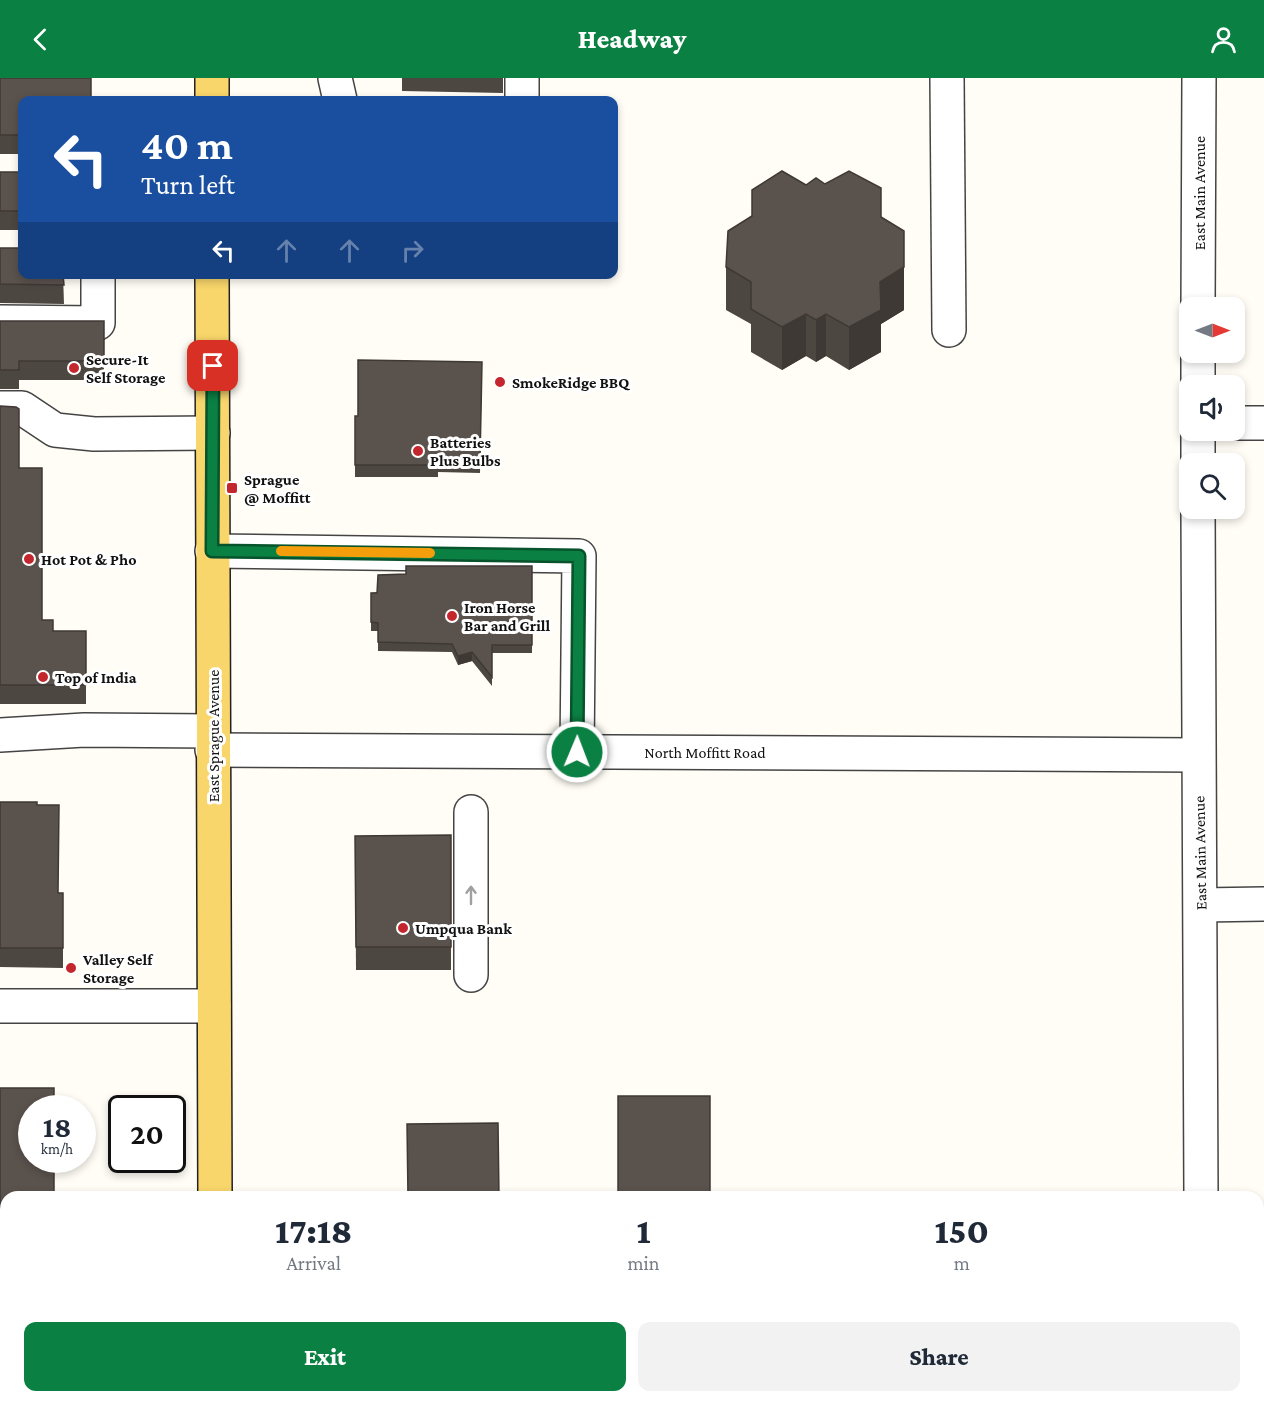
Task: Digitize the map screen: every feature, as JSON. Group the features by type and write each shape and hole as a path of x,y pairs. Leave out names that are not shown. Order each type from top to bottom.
{"main road":[{"path":"212,78 212,96"},
{"name":"East Sprague Avenue","path":"212,279 215,1191"}],"street":[{"path":"335,78 339,96"},
{"path":"522,78 522,96"},
{"path":"947,78 949,330"},
{"name":"East Main Avenue","path":"1198,297 1199,78"},
{"path":"0,322 98,323 98,279"},
{"path":"0,408 22,408 55,430 94,434 213,433"},
{"path":"1245,423 1264,423"},
{"name":"East Main Avenue","path":"1198,519 1198,755 1201,905 1200,1191"},
{"path":"212,551 579,556 577,752"},
{"name":"North Moffitt Road","path":"0,735 84,730 212,740 577,752 1198,755"},
{"path":"471,812 471,975"},
{"path":"1201,905 1264,904"},
{"path":"0,1006 214,1006"}],"building":[{"path":"0,78 91,78 91,96 18,96 18,135 0,135"},
{"path":"782,171 806,185 816,178 825,184 849,171 881,188 881,217 904,231 904,267 880,282 881,310 849,327 826,314 816,320 806,314 782,327 751,309 751,282 726,267 728,231 752,216 752,190"},
{"path":"0,172 18,172 18,211 0,211"},
{"path":"0,248 18,248 18,279 63,279 64,285 0,284"},
{"path":"0,321 104,321 104,361 19,361 19,370 0,370"},
{"path":"358,360 482,362 480,461 438,460 438,465 355,465"},
{"path":"0,406 19,409 19,468 42,468 42,620 53,620 53,631 86,631 86,685 0,685"},
{"name":"Iron Horse Bar and Grill","path":"406,566 532,566 532,645 492,645 492,677 472,652 458,656 452,644 378,642 378,623 371,622 371,593 377,593 378,575 406,574"},
{"path":"0,802 37,802 37,805 59,805 58,893 63,893 63,948 0,948"},
{"name":"Umpqua Bank","path":"451,835 451,947 356,947 355,836"},
{"path":"0,1088 54,1088 54,1095 18,1095 18,1173 54,1173 54,1191 0,1191"},
{"path":"618,1096 710,1096 710,1191 618,1191"},
{"path":"498,1123 499,1191 408,1191 407,1124"}],"slow traffic":[{"path":"281,551 430,553"}],"place":[{"name":"Secure-It Self Storage","path":"74,368"},
{"name":"SmokeRidge BBQ","path":"500,382"},
{"name":"Batteries Plus Bulbs","path":"418,451"},
{"name":"Sprague @ Moffitt","path":"232,488"},
{"name":"Hot Pot & Pho","path":"29,559"},
{"name":"Iron Horse Bar and Grill","path":"452,616"},
{"name":"Top of India","path":"43,677"},
{"name":"Umpqua Bank","path":"403,928"},
{"name":"Valley Self Storage","path":"71,968"}],"route":[{"path":"213,366 212,551 579,556 577,752"}]}
